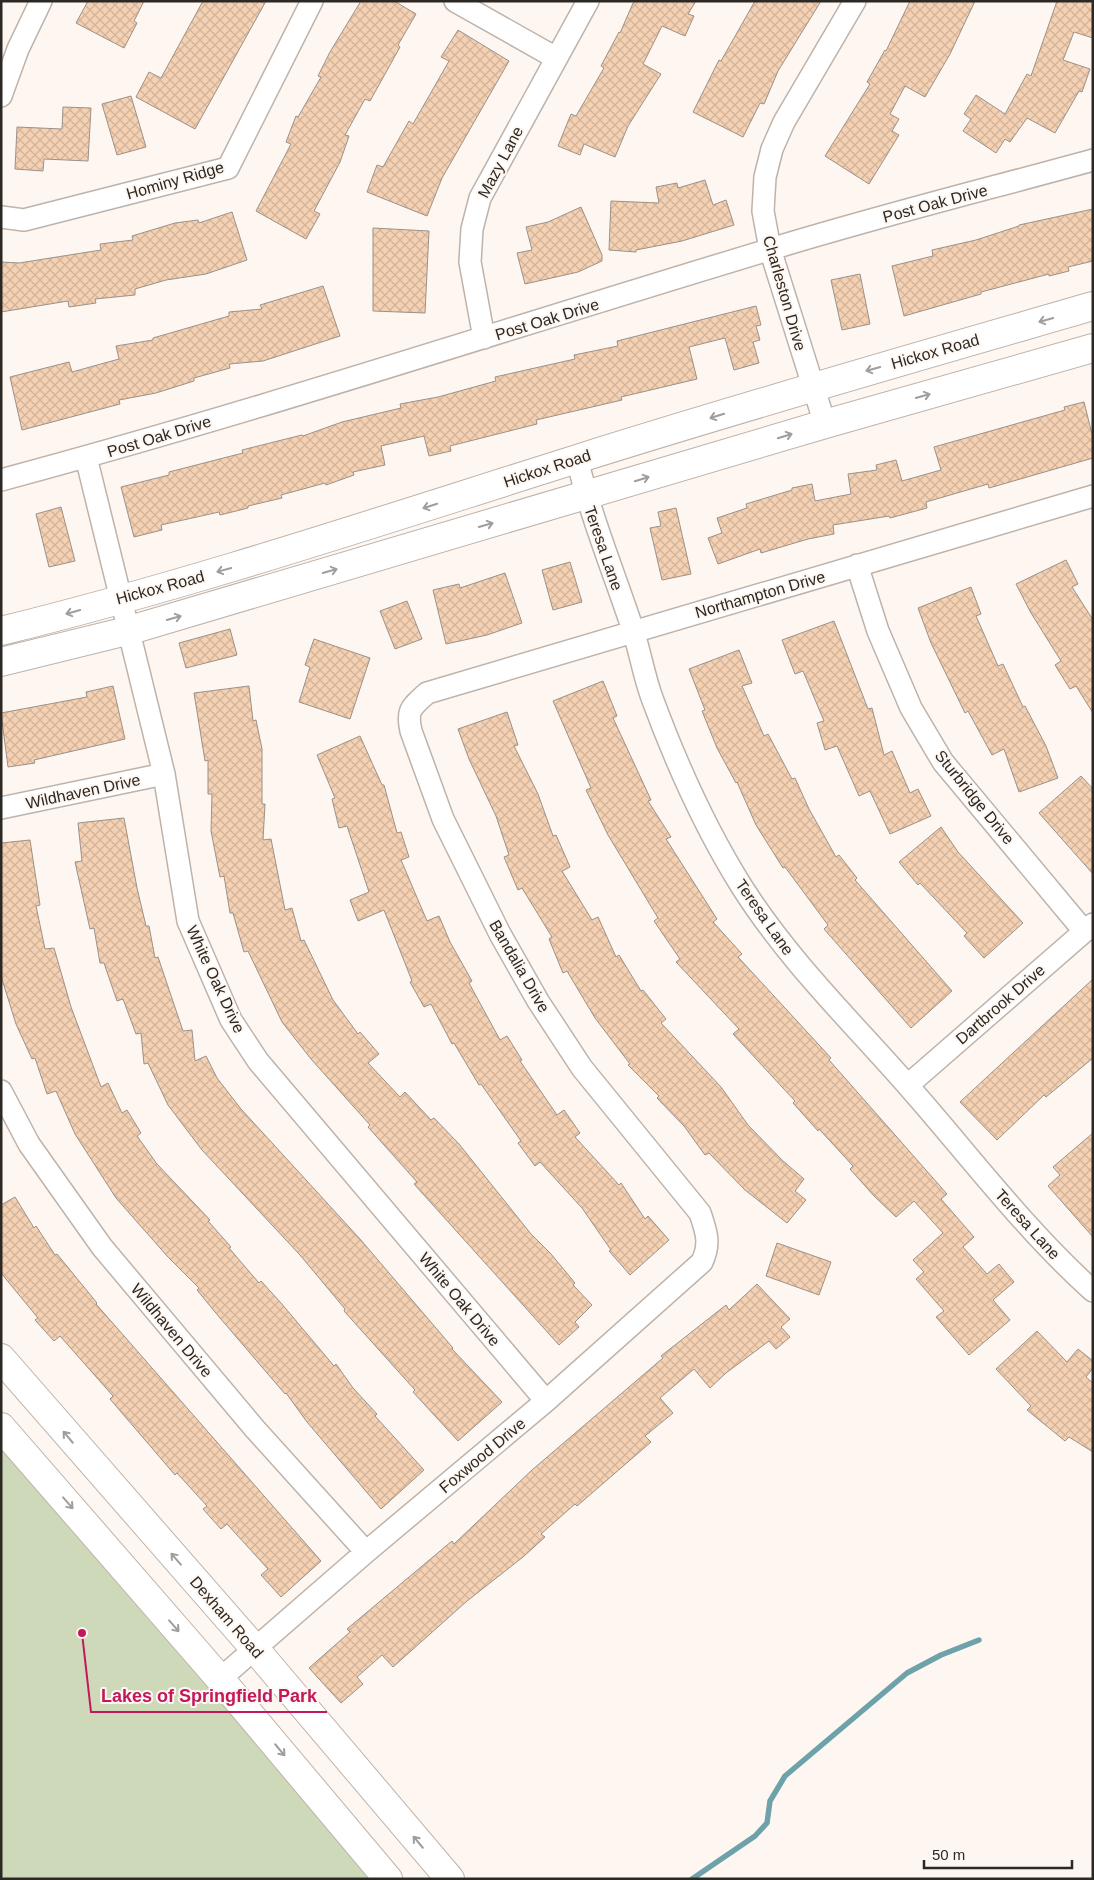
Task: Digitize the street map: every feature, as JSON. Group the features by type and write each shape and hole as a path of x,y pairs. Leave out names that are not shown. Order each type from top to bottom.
{"street":[{"path":"1,96 18,49 42,1"},
{"name":"Hominy Ridge","path":"1,217 24,220 228,168 312,1"},
{"path":"456,1 556,58"},
{"name":"Mazy Lane","path":"484,338 470,262 472,229 480,198 588,1"},
{"name":"Charleston Drive","path":"825,424 770,249 763,211 765,177 772,149 784,122 855,1"},
{"name":"Post Oak Drive","path":"1,480 86,458 484,338 770,249 1093,160"},
{"name":"Hickox Road","path":"1,630 271,557 577,459 814,386 1093,306"},
{"name":"Hickox Road","path":"1,662 128,631 825,424 1093,348"},
{"name":"White Oak Drive","path":"86,458 164,774 188,921 231,1020 258,1061 546,1401"},
{"name":"Teresa Lane","path":"577,459 586,496 633,632 651,695 683,780 742,887 798,965 908,1085 979,1170 1074,1275 1093,1291"},
{"name":"Northampton Drive","path":"427,694 856,566 1092,499"},
{"name":"Sturbridge Drive","path":"856,566 878,631 911,708 944,762 1089,927"},
{"name":"Bandalia Drive","path":"427,694 411,708 408,717 411,731 443,819 500,934 538,1001 582,1068 700,1213"},
{"name":"Wildhaven Drive","path":"1,808 164,774"},
{"name":"Dartbrook Drive","path":"908,1085 1089,927"},
{"name":"Wildhaven Drive","path":"1,1091 29,1144 102,1247 255,1429 366,1552"},
{"name":"Foxwood Drive","path":"220,1679 366,1552 546,1401 702,1262 707,1251 708,1236 700,1213"},
{"name":"Dexham Road","path":"1,1358 255,1649 450,1879"},
{"path":"1,1427 220,1679 388,1879"}],"green space":[{"path":"1,1445 374,1879 1,1879"}],"building":[{"path":"88,1 144,1 134,21 137,23 124,48 76,23"},
{"path":"203,1 266,1 195,129 136,97 149,72 161,78"},
{"path":"361,1 394,1 416,14 370,101 365,99 345,135 349,136 340,162 314,211 320,214 306,239 256,211 291,144 286,142 296,116 298,117 321,77 318,76 330,52"},
{"path":"634,1 696,1 688,14 694,16 685,36 662,26 643,64 661,74 628,126 615,157 584,144 580,155 558,146 571,114 576,116 604,68 601,66 620,33"},
{"path":"755,1 821,1 778,71 764,104 760,103 743,137 693,112 719,60 721,61"},
{"path":"910,1 975,1 950,54 925,97 905,86 890,114 899,119 892,131 899,135 869,184 825,156 870,84 867,82 886,51"},
{"path":"1057,1 1093,1 1093,38 1074,32 1063,60 1090,69 1082,92 1079,91 1055,133 1027,118 1010,142 1005,139 996,153 963,131 971,119 964,114 976,95 1005,114 1027,74 1031,76"},
{"path":"458,30 509,61 442,178 427,216 367,192 377,165 383,167 409,121 413,124 449,61 441,57"},
{"path":"131,96 146,147 117,155 102,104"},
{"path":"63,107 91,108 88,161 44,159 43,171 15,169 17,127 62,129"},
{"path":"705,180 713,205 726,200 734,225 682,241 636,250 636,252 609,250 611,201 659,203 656,187 677,183 678,188"},
{"path":"581,207 602,255 602,261 578,272 525,284 517,253 532,250 526,227 548,222"},
{"path":"1093,209 1093,261 1068,267 1069,271 1049,276 1049,274 981,292 981,294 904,316 892,266 933,256 932,250 976,240 1019,225"},
{"path":"232,212 247,260 206,274 166,280 135,289 135,295 95,299 96,303 69,307 68,301 1,312 1,262 19,263 101,250 100,244 133,240 132,236 175,223 198,220 199,223"},
{"path":"373,228 429,231 425,313 373,311"},
{"path":"860,274 870,324 842,330 831,280"},
{"path":"323,286 340,336 263,361 229,364 230,368 194,378 194,381 156,393 119,400 120,404 22,430 10,377 69,362 72,372 119,359 116,346 153,340 153,338 229,316 229,312 262,309 260,305"},
{"path":"756,306 761,325 756,326 760,340 753,342 759,363 734,370 725,338 689,347 697,379 621,397 622,400 536,420 537,424 450,446 451,451 429,456 424,436 381,446 385,465 353,472 354,475 326,485 325,483 281,495 282,498 248,506 248,508 220,515 219,512 161,525 162,530 134,537 121,487 169,475 169,472 243,453 242,450 303,436 342,422 401,408 400,404 438,397 496,381 495,377 575,359 574,355 618,346 617,341"},
{"path":"1084,402 1093,438 1093,458 989,488 988,484 926,502 927,508 890,518 889,516 833,525 834,534 808,539 761,553 760,549 718,564 708,538 722,533 717,518 747,508 746,504 792,490 792,488 812,484 815,501 851,494 848,474 877,470 876,465 896,460 902,481 941,470 934,447 1065,410 1064,407"},
{"path":"61,507 75,561 49,567 36,514"},
{"path":"676,508 691,574 662,580 650,528 661,526 658,512"},
{"path":"1066,560 1078,584 1072,587 1093,620 1093,713 1076,686 1070,689 1055,665 1061,661 1031,613 1016,584"},
{"path":"570,562 582,602 553,610 542,570"},
{"path":"505,573 522,623 487,635 446,644 433,590 459,584 460,588"},
{"path":"971,587 981,614 976,616 998,666 1003,664 1023,707 1025,706 1046,746 1058,778 1019,792 1004,749 992,755 968,711 965,713 931,643 918,608"},
{"path":"407,601 422,639 395,649 380,611"},
{"path":"834,621 868,709 872,708 884,755 892,751 910,793 918,789 931,816 890,834 870,791 859,796 837,746 825,750 817,723 824,721 803,671 795,674 782,640"},
{"path":"230,629 237,655 186,668 179,643"},
{"path":"314,639 370,658 350,719 299,702 310,667 305,665"},
{"path":"739,650 752,683 742,686 764,736 768,734 792,779 795,778 809,809 836,857 839,855 857,878 855,880 952,991 911,1028 824,929 828,925 785,867 783,868 756,825 737,782 717,748 702,711 705,710 689,669"},
{"path":"603,681 617,716 613,718 651,800 648,801 671,837 666,839 717,919 713,922 742,954 738,957 831,1058 829,1060 947,1194 941,1199 974,1237 963,1247 987,1274 999,1264 1014,1282 993,1300 1010,1320 969,1355 936,1317 944,1311 916,1279 924,1272 913,1260 943,1233 914,1201 896,1217 874,1196 850,1169 853,1166 819,1129 818,1131 793,1103 795,1101 733,1034 739,1029 676,962 680,959 654,921 658,918 608,835 586,790 591,788 553,701"},
{"path":"113,686 125,739 34,760 35,763 8,767 1,713 87,697 86,692"},
{"path":"249,686 253,721 256,720 262,749 262,804 265,804 263,840 271,839 285,910 292,908 301,941 304,940 333,1000 358,1034 360,1032 379,1054 368,1063 400,1097 405,1092 431,1120 434,1118 459,1144 531,1234 551,1254 575,1283 573,1285 592,1305 575,1322 579,1327 559,1345 414,1184 417,1182 368,1127 370,1125 311,1059 282,1022 248,951 244,952 233,913 230,913 224,876 220,877 211,831 212,794 208,794 208,760 205,761 194,693"},
{"path":"507,712 518,745 514,746 538,794 553,836 556,835 570,867 562,871 592,920 598,917 616,957 619,955 641,991 643,990 666,1019 661,1023 721,1087 748,1125 783,1161 804,1179 795,1191 806,1200 787,1223 745,1190 709,1153 705,1155 684,1126 657,1098 659,1096 628,1065 630,1064 595,1018 567,971 563,973 549,939 552,937 522,888 518,890 504,857 509,855 496,816 469,759 458,729"},
{"path":"360,736 382,785 384,785 397,833 401,832 409,857 401,860 427,921 439,916 450,942 472,981 469,983 500,1040 507,1036 522,1060 520,1061 557,1115 564,1110 580,1133 575,1137 619,1185 621,1183 645,1219 648,1216 669,1240 630,1275 609,1251 611,1250 582,1208 540,1162 535,1166 518,1143 521,1141 481,1084 479,1085 454,1043 452,1044 431,1004 424,1007 410,982 412,981 384,910 358,921 350,900 369,892 347,826 339,828 332,799 335,798 317,755"},
{"path":"1081,776 1093,789 1093,874 1039,813"},
{"path":"124,818 137,888 146,926 149,926 155,958 158,957 183,1031 192,1030 195,1061 206,1056 217,1078 241,1109 360,1239 452,1349 502,1402 458,1441 413,1392 415,1390 344,1311 345,1309 300,1255 202,1150 168,1105 148,1063 144,1064 141,1033 136,1034 123,999 117,1001 104,963 100,963 94,928 90,929 75,862 82,861 78,823"},
{"path":"941,827 958,852 1023,923 984,958 964,936 967,933 920,883 918,885 899,862"},
{"path":"30,840 40,905 36,906 45,949 54,948 71,1007 101,1087 108,1083 122,1113 127,1110 141,1133 137,1136 157,1164 210,1220 208,1221 259,1283 261,1281 281,1303 334,1366 336,1364 353,1388 377,1414 375,1416 424,1470 381,1509 307,1422 286,1393 220,1318 197,1290 199,1288 168,1257 116,1198 75,1134 56,1091 47,1094 35,1058 32,1059 16,1024 1,976 1,843"},
{"path":"1093,979 1093,1058 1046,1097 1044,1095 997,1140 960,1102"},
{"path":"1093,1133 1093,1237 1048,1186 1060,1175 1053,1167"},
{"path":"15,1197 34,1228 36,1226 55,1255 57,1254 96,1304 321,1561 281,1597 261,1575 268,1569 227,1524 221,1529 203,1509 207,1506 177,1473 175,1475 110,1399 113,1396 60,1336 54,1341 35,1320 38,1318 1,1273 1,1205"},
{"path":"777,1243 831,1262 819,1295 766,1276"},
{"path":"757,1284 790,1319 781,1327 790,1337 776,1349 769,1341 726,1373 710,1388 694,1369 660,1398 673,1413 645,1436 651,1442 577,1506 575,1504 541,1534 545,1537 523,1557 467,1601 393,1667 382,1655 357,1677 363,1684 341,1703 309,1668 350,1632 347,1629 452,1541 454,1544 532,1470 663,1358 661,1356 726,1305 729,1310"},
{"path":"1037,1331 1067,1362 1078,1349 1093,1361 1093,1368 1086,1377 1093,1383 1093,1452 1069,1437 1065,1441 1027,1410 1031,1406 996,1369"}],"waterway":[{"path":"692,1879 755,1836 767,1823 770,1801 785,1776 907,1673 941,1655 979,1640"}],"place":[{"name":"Lakes of Springfield Park","path":"82,1633"}]}
